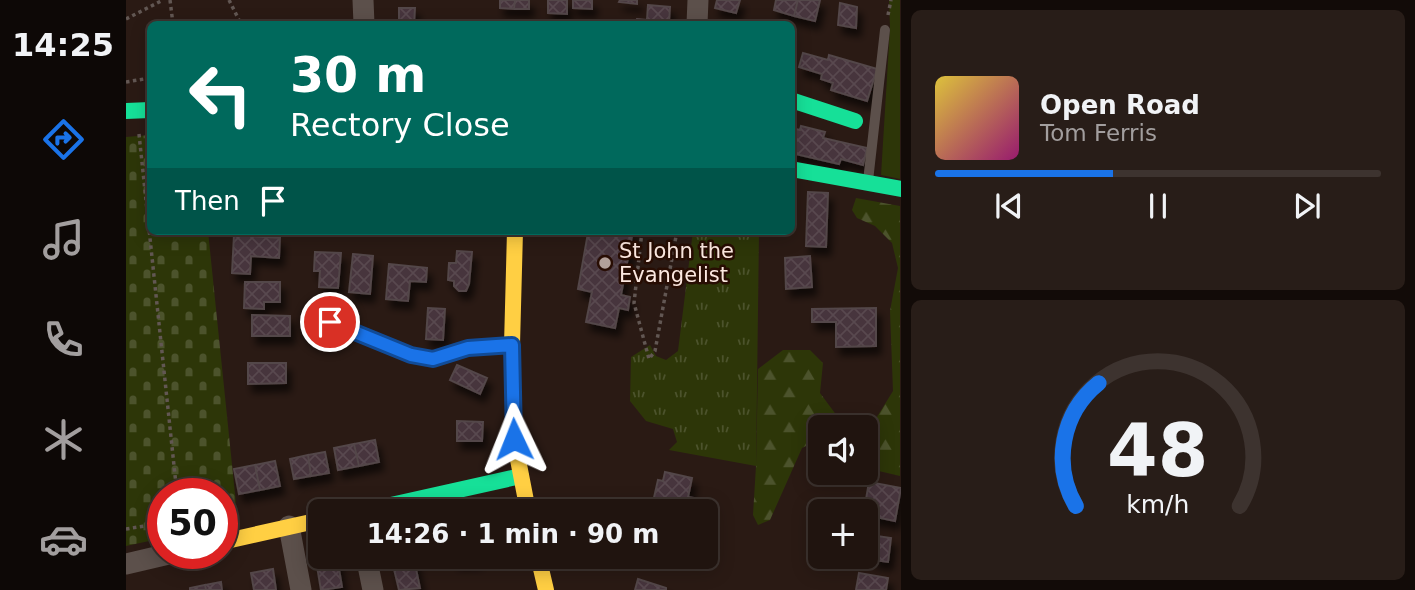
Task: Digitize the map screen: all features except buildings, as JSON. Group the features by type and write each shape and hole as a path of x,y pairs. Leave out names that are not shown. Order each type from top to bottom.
{"street":[{"path":"363,0 364,21"},
{"path":"697,21 698,0"},
{"path":"795,101 855,121"},
{"path":"795,170 901,189"},
{"path":"515,235 512,345 514,439 526,499"},
{"path":"330,322 411,355 433,359 468,348 512,345"},
{"path":"418,499 521,476"},
{"path":"238,537 308,522"},
{"path":"289,526 301,590"},
{"path":"126,564 147,559"},
{"path":"369,569 373,590"},
{"path":"541,569 546,590"}],"lane":[{"path":"867,183 885,30"}],"path":[{"path":"126,19 163,0"},
{"path":"170,0 173,21"},
{"path":"229,0 240,21"},
{"path":"126,82 147,78"},
{"path":"137,110 147,206"},
{"path":"150,235 175,478"},
{"path":"642,235 634,303 649,359 655,351 676,235"},
{"path":"126,529 147,526"}],"green space":[{"path":"889,0 900,0 900,179 881,175 890,28"},
{"path":"147,135 147,235 208,235 233,478 147,478 147,541 126,546 126,137"},
{"path":"856,198 900,206 900,476 878,471 878,415 893,391 890,311 898,268 892,243 875,226 857,218 852,210"},
{"path":"692,235 759,235 756,466 669,450 677,442 673,429 646,421 630,401 631,357 650,345 656,356 666,360 678,351"},
{"path":"783,350 810,350 823,363 820,393 836,415 808,415 808,445 802,448 770,520 758,525 753,515 758,369"}],"traffic: fast":[{"path":"795,101 855,121"},
{"path":"126,111 147,110"},
{"path":"795,170 901,189"},
{"path":"330,322 411,355 433,359 468,348 512,345"},
{"path":"418,499 521,476"}],"traffic: slow":[{"path":"515,235 512,345 514,439 526,499"},
{"path":"238,538 308,523"},
{"path":"541,569 546,590"}],"place":[{"name":"St John the Evangelist","path":"605,263"}],"route":[{"path":"330,322 411,355 433,359 468,348 512,345 514,439"}]}
